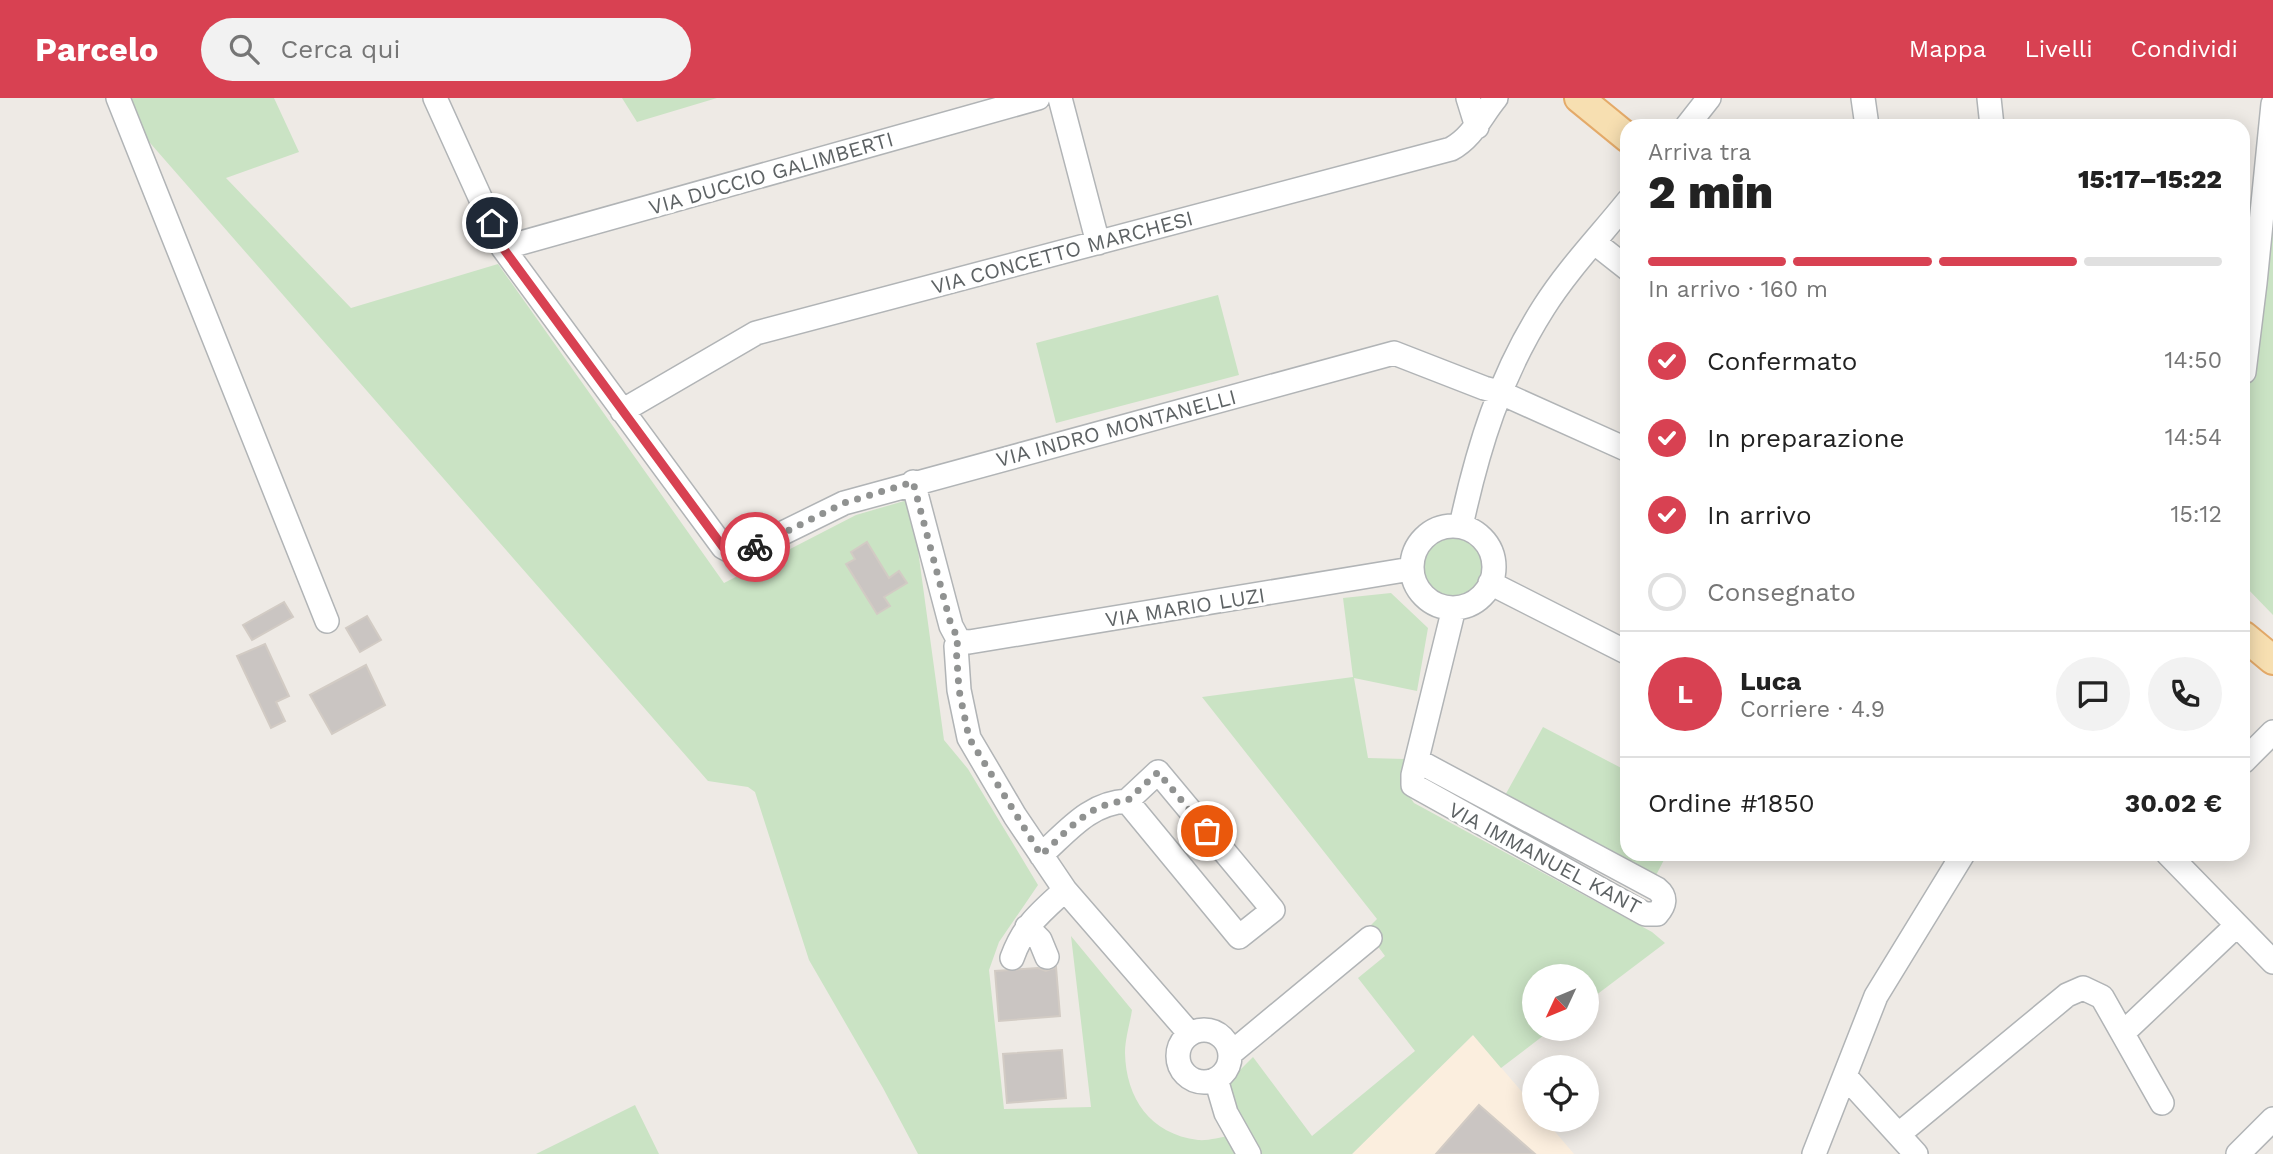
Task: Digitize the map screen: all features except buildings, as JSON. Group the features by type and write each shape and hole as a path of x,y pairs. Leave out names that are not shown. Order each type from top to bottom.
{"main road":[{"path":"1579,98 1620,131"},
{"path":"2250,641 2273,660"}],"street":[{"path":"118,98 327,621"},
{"path":"435,98 503,248 622,411"},
{"name":"VIA DUCCIO GALIMBERTI","path":"503,248 1038,98"},
{"path":"1060,98 1098,243"},
{"path":"1468,98 1477,127"},
{"name":"VIA CONCETTO MARCHESI","path":"622,411 756,333 1451,149 1462,143 1477,127 1496,98"},
{"path":"1692,119 1709,98"},
{"path":"1863,98 1866,119"},
{"path":"1989,98 1991,119"},
{"path":"2250,327 2269,186 2273,104"},
{"path":"1461,526 1477,454 1499,392 1542,309 1620,211"},
{"path":"1595,243 1620,263"},
{"name":"VIA INDRO MONTANELLI","path":"622,411 723,547 738,555 844,503 913,482 1394,353 1499,392 1620,446"},
{"path":"913,482 951,625 959,640 956,646 959,690 969,738 1065,890 1190,1034"},
{"path":"1448,526 1461,526 1473,531 1489,548 1494,571 1490,583 1476,600 1454,608 1431,602 1421,593 1414,582 1412,557 1426,535 1448,526"},
{"name":"VIA MARIO LUZI","path":"959,640 969,642 1411,569"},
{"path":"1490,583 1620,649"},
{"name":"VIA IMMANUEL KANT","path":"1418,761 1657,889 1664,897 1665,903 1661,910 1657,914 1645,914 1413,786 1413,780 1454,608"},
{"path":"2250,755 2273,732"},
{"path":"1041,855 1094,808 1112,802 1127,801 1158,772 1273,910 1239,937 1127,801"},
{"path":"1814,1154 1874,1002 1889,972 1959,861"},
{"path":"2175,861 2273,962"},
{"path":"1012,958 1027,927 1065,890"},
{"path":"2123,1033 2237,925"},
{"path":"1027,927 1040,940 1047,957"},
{"path":"1230,1054 1370,938"},
{"path":"1899,1134 2076,989 2093,990 2102,997 2162,1102"},
{"path":"1197,1031 1212,1031 1224,1040 1230,1054 1227,1069 1208,1082 1193,1080 1181,1069 1178,1061 1180,1046 1190,1034 1197,1031"},
{"path":"1845,1076 1916,1154"},
{"path":"1216,1079 1226,1113 1245,1150"},
{"path":"2238,1154 2273,1119"},
{"path":"1899,1134 1927,1154"}],"shaded area":[{"path":"1473,1035 1522,1092 1522,1132 1555,1132 1574,1154 1352,1154"}],"green space":[{"path":"126,98 274,98 299,152 226,178 351,308 498,264 724,583 856,515 911,499 944,740 968,769 1038,885 999,942 989,970 1004,1109 1091,1107 1071,936 1132,1010 1125,1053 1126,1069 1136,1099 1154,1122 1181,1136 1202,1140 1230,1136 1212,1093 1229,1081 1253,1057 1312,1136 1415,1051 1358,978 1385,956 1366,930 1377,919 1202,697 1353,677 1343,598 1391,593 1428,628 1417,691 1354,678 1368,758 1405,759 1404,789 1414,803 1652,932 1665,943 1600,992 1600,964 1522,964 1522,1041 1536,1041 1501,1068 1473,1035 1352,1154 918,1154 809,960 755,792 748,787 708,781 137,128"},
{"path":"622,98 717,98 637,122"},
{"path":"2273,225 2273,615 2250,591 2250,381"},
{"path":"1218,295 1239,375 1056,423 1036,343"},
{"path":"1451,531 1470,537 1480,547 1486,566 1480,585 1470,595 1451,601 1432,595 1422,585 1416,566 1422,547 1432,537"},
{"path":"1543,727 1620,767 1620,861 1663,861 1653,881 1503,799"},
{"path":"635,1105 659,1154 536,1154"}],"way so far":[{"path":"755,547 844,503 913,482 953,633 959,640 956,646 959,690 969,738 1041,855 1094,808 1112,802 1127,801 1158,772 1207,831"}],"route":[{"path":"492,223 503,248 723,547 730,554 738,555 755,547"}]}
